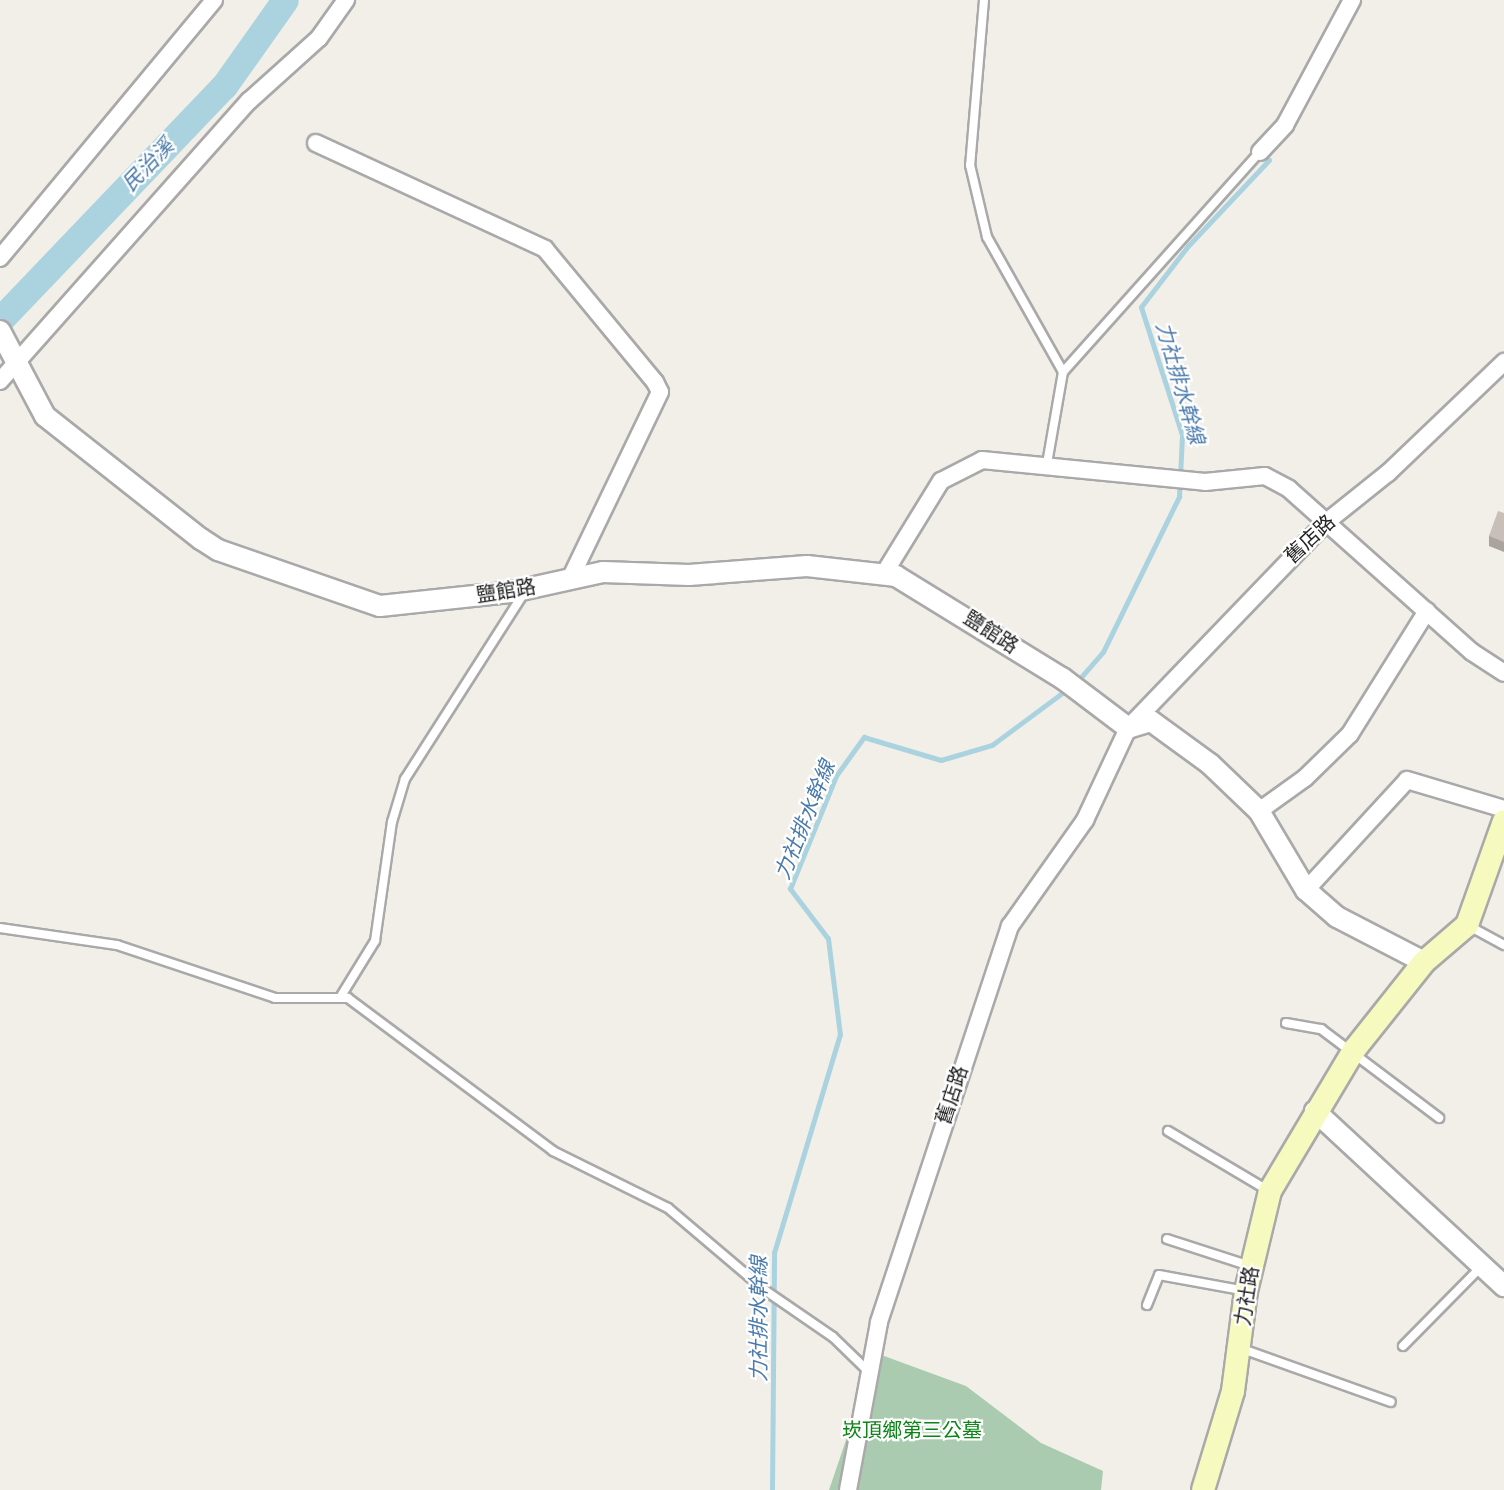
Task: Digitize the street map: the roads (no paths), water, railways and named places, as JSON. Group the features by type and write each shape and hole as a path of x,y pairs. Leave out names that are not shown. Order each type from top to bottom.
{"main road":[{"name":"力社路","path":"1203,1490 1223,1436 1239,1348 1246,1291 1270,1191 1354,1050 1424,962 1467,925 1504,830"}],"street":[{"path":"0,258 214,0"},
{"path":"0,381 14,358 249,101 318,38 346,0"},
{"path":"1260,152 1285,125 1352,0"},
{"path":"316,143 545,249 655,382 660,392 570,579"},
{"name":"鹽館路","path":"0,331 45,416 218,550 380,606 526,589 603,572 689,575 807,566 885,572 926,590 1088,695 1128,728"},
{"name":"舊店路","path":"848,1490 868,1371 879,1322 1006,936 1084,820 1128,728 1324,524 1421,443 1504,362"},
{"path":"885,572 927,497 960,467 982,460 1047,464 1195,481 1275,478 1324,524 1472,652 1504,673"},
{"path":"1259,811 1305,778 1350,734 1427,611"},
{"path":"1128,728 1150,722 1242,789 1259,811 1306,890 1337,916 1424,962"},
{"path":"1306,890 1407,780 1504,809"},
{"path":"1316,1111 1504,1286"}],"lane":[{"path":"984,0 970,165 987,237 1063,372"},
{"path":"1047,464 1063,372 1260,152"},
{"path":"341,996 375,941 392,822 405,778 526,589"},
{"path":"1467,925 1504,945"},
{"path":"0,928 117,945 275,998 341,996 553,1151 668,1208 766,1291 833,1337 868,1371"},
{"path":"1286,1023 1321,1029 1354,1050 1439,1118"},
{"path":"1168,1131 1270,1191"},
{"path":"1167,1239 1251,1266"},
{"path":"1403,1346 1482,1266"},
{"path":"1147,1305 1159,1275 1246,1291"},
{"path":"1239,1348 1391,1402"}],"waterway":[{"name":"民治溪","path":"0,320 224,86 285,0"},
{"name":"力社排水幹線","path":"1076,683 1103,652 1179,497 1182,435 1141,307 1188,246 1269,160"},
{"name":"力社排水幹線","path":"772,1490 774,1253 840,1035 828,939 790,889 836,776 864,737 941,760 992,745 1069,688"}],"park label":[{"name":"崁頂鄉第三公墓","path":"912,1430"}]}
